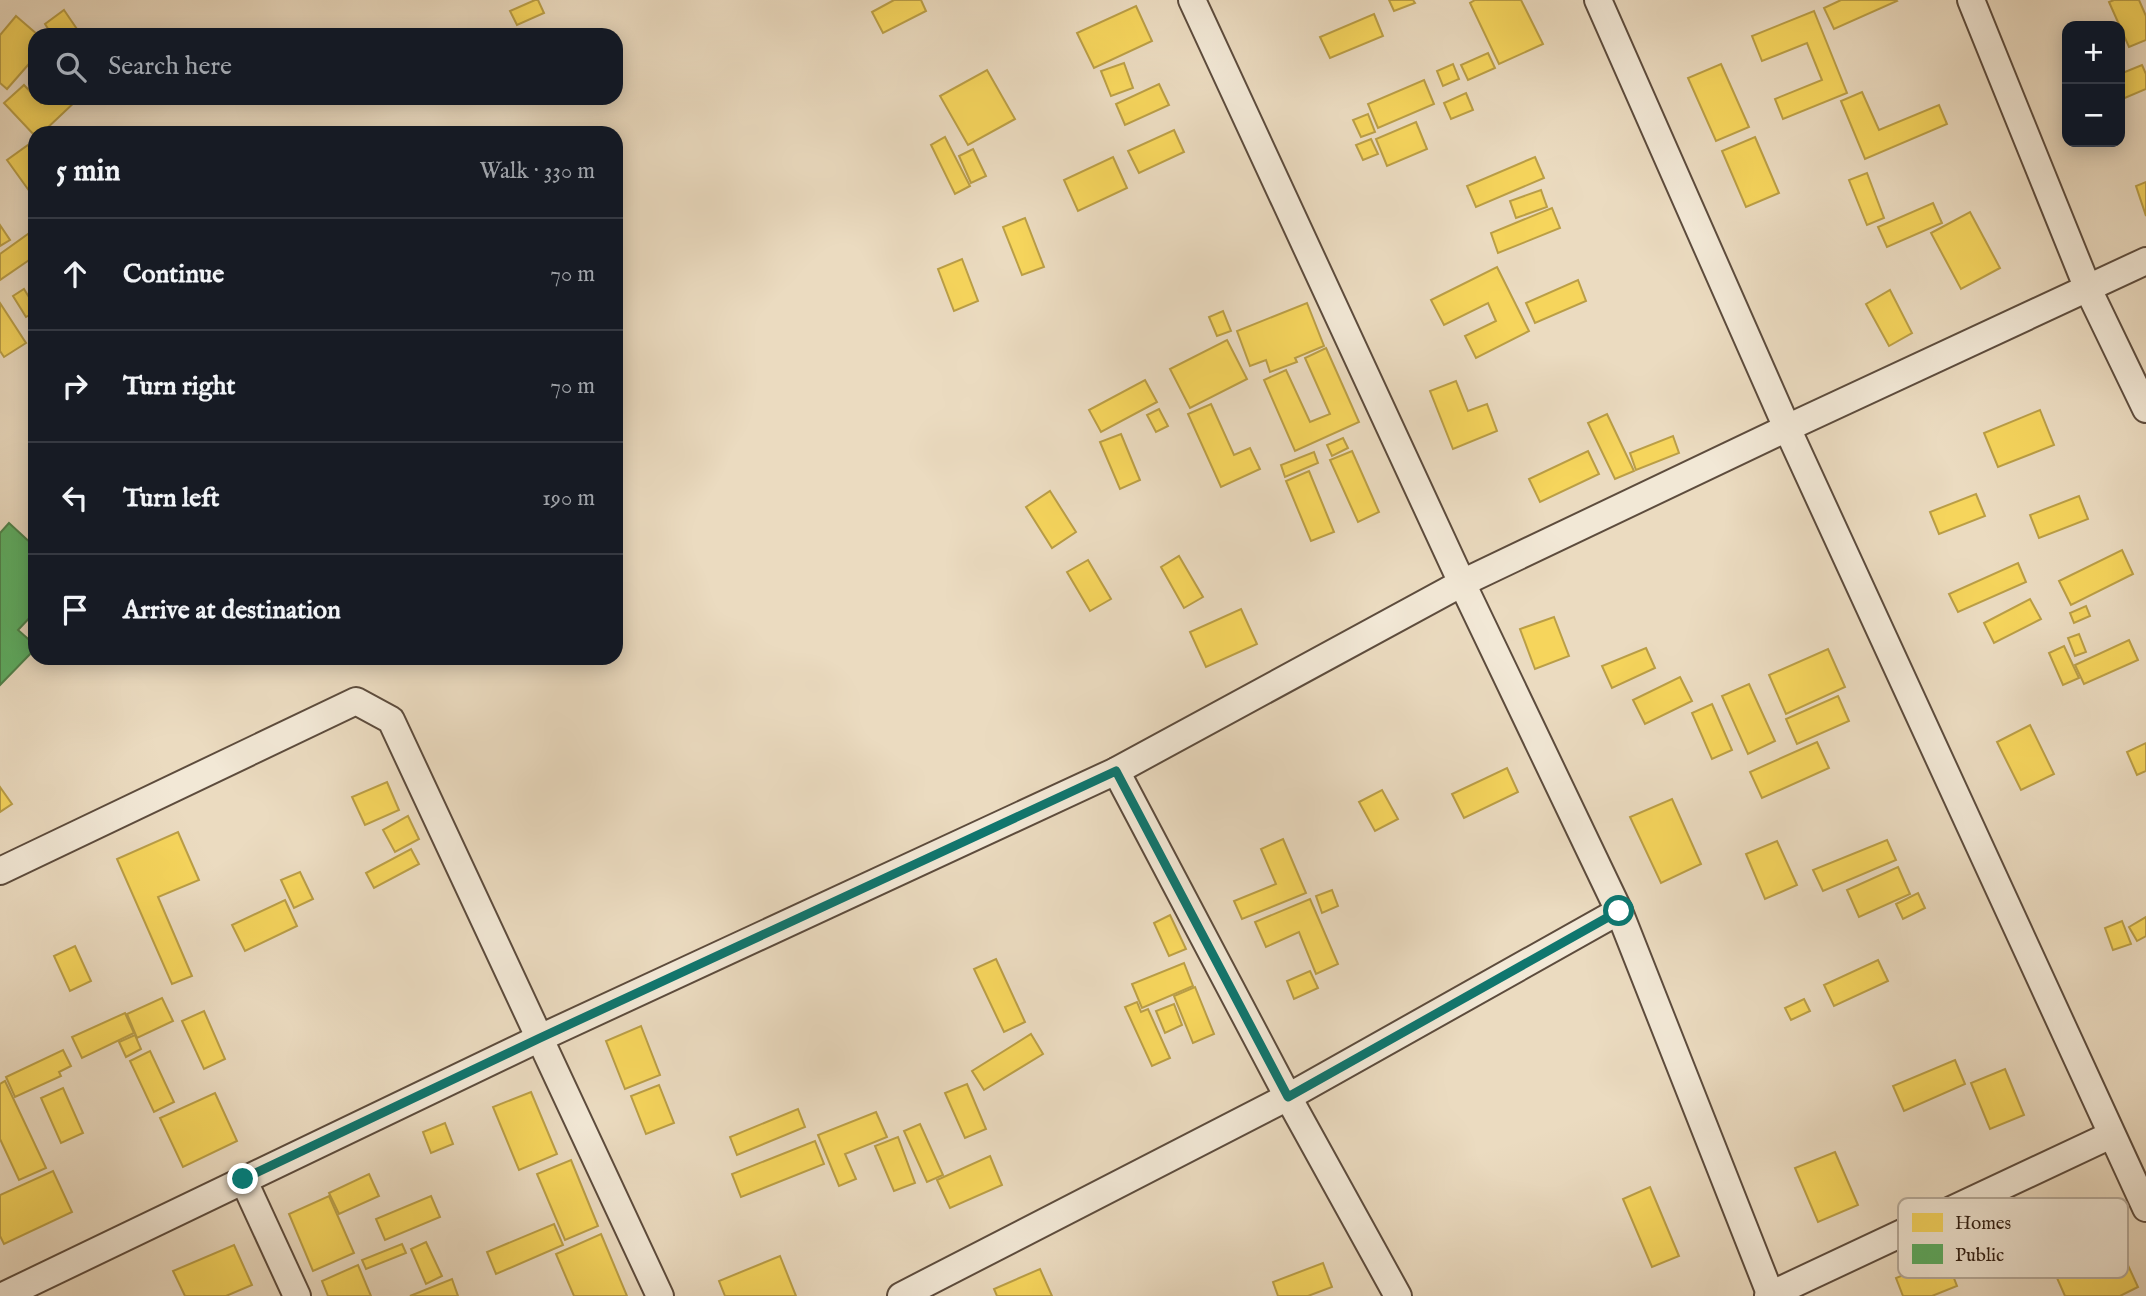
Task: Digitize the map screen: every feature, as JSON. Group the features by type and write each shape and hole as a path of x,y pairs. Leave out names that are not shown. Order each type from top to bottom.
{"street":[{"path":"1192,0 1462,583 1619,911 1770,1296 1898,1236"},
{"path":"1598,0 1787,428 2146,1208"},
{"path":"1971,0 2088,289 2146,409"},
{"path":"4,1296 540,1038 1116,771 1462,583 2146,261"},
{"path":"0,871 356,701 391,720 660,1296"},
{"path":"1116,771 1288,1097 1398,1296"},
{"path":"901,1296 1288,1097 1619,911"},
{"path":"1978,1198 2111,1135"},
{"path":"243,1179 297,1296"}],"building: Homes":[{"path":"538,0 544,13 517,25 510,11"},
{"path":"894,0 921,0 926,11 883,33 872,12"},
{"path":"1389,0 1413,0 1415,3 1394,11"},
{"path":"1475,0 1521,0 1543,44 1499,64 1470,3"},
{"path":"1841,0 1897,1 1834,29 1824,8"},
{"path":"2139,0 2146,16 2146,40 2129,47 2125,38 2125,21 2117,21 2109,2"},
{"path":"1136,6 1152,41 1094,68 1077,33"},
{"path":"64,10 76,28 48,28 45,24"},
{"path":"1814,11 1847,93 1783,119 1775,99 1822,80 1807,43 1762,61 1752,36"},
{"path":"1374,14 1383,36 1330,58 1320,37"},
{"path":"16,16 30,28 28,65 7,89 0,83 0,35"},
{"path":"1488,53 1495,68 1468,80 1461,65"},
{"path":"1124,63 1133,88 1111,96 1101,71"},
{"path":"1453,64 1459,79 1443,86 1437,71"},
{"path":"1721,64 1749,127 1716,141 1688,78"},
{"path":"2142,65 2146,74 2146,89 2125,98 2125,72"},
{"path":"987,70 1015,119 968,145 940,96"},
{"path":"1424,80 1434,104 1378,128 1368,104"},
{"path":"1159,84 1169,105 1125,125 1116,104"},
{"path":"24,85 28,89 28,105 72,105 49,126 28,126 28,129 4,103"},
{"path":"1862,92 1879,130 1939,105 1947,124 1865,159 1841,101"},
{"path":"1466,93 1473,110 1451,119 1444,103"},
{"path":"1368,114 1375,132 1361,137 1353,120"},
{"path":"1416,122 1427,149 1387,166 1376,139"},
{"path":"1174,130 1184,152 1139,173 1128,151"},
{"path":"945,137 970,186 955,194 931,145"},
{"path":"1755,137 1779,193 1746,207 1722,151"},
{"path":"1371,139 1378,154 1363,160 1356,145"},
{"path":"28,145 28,189 7,160"},
{"path":"973,149 986,176 971,183 959,156"},
{"path":"1113,157 1127,188 1078,211 1064,180"},
{"path":"1535,157 1544,178 1476,207 1467,186"},
{"path":"1867,173 1884,218 1867,225 1849,180"},
{"path":"2146,182 2146,216 2136,186"},
{"path":"1541,190 1547,207 1516,218 1510,201"},
{"path":"1933,203 1942,223 1887,247 1878,227"},
{"path":"1552,208 1560,228 1498,253 1491,233"},
{"path":"1970,212 2000,268 1961,289 1931,233"},
{"path":"1025,218 1044,267 1022,275 1003,227"},
{"path":"0,225 10,240 0,246"},
{"path":"28,234 28,261 0,280 0,254"},
{"path":"962,259 978,301 954,311 938,269"},
{"path":"1497,267 1529,331 1476,358 1465,336 1496,321 1488,303 1444,325 1431,300"},
{"path":"1578,280 1586,301 1535,323 1526,303"},
{"path":"24,289 28,296 28,316 26,317 13,296"},
{"path":"1890,290 1912,333 1889,346 1866,304"},
{"path":"0,303 26,343 4,357 0,351"},
{"path":"1307,303 1324,346 1295,358 1297,362 1270,372 1266,360 1250,366 1237,331"},
{"path":"1223,311 1231,331 1217,336 1209,317"},
{"path":"1227,340 1247,379 1190,408 1170,369"},
{"path":"1326,348 1359,422 1295,451 1264,380 1286,370 1310,422 1330,414 1305,358"},
{"path":"1145,380 1157,402 1101,432 1089,410"},
{"path":"1456,381 1468,411 1487,404 1497,431 1453,449 1430,391"},
{"path":"1211,404 1234,455 1250,448 1260,469 1221,487 1188,414"},
{"path":"1159,409 1168,426 1156,432 1147,415"},
{"path":"2040,410 2054,445 1998,467 1984,433"},
{"path":"1607,414 1634,471 1615,479 1588,423"},
{"path":"1121,434 1140,480 1120,489 1100,442"},
{"path":"1673,436 1679,453 1636,470 1630,453"},
{"path":"1343,438 1348,448 1332,456 1327,445"},
{"path":"1352,451 1379,512 1358,522 1330,460"},
{"path":"1588,451 1599,474 1540,502 1529,479"},
{"path":"1314,452 1318,463 1285,477 1281,465"},
{"path":"1309,471 1334,532 1311,541 1286,481"},
{"path":"1050,491 1076,532 1052,548 1026,507"},
{"path":"1976,494 1985,516 1939,534 1930,512"},
{"path":"2079,496 2088,519 2039,538 2030,515"},
{"path":"2122,550 2133,574 2071,605 2059,581"},
{"path":"1179,556 1203,597 1184,608 1161,567"},
{"path":"1088,560 1111,599 1090,611 1067,572"},
{"path":"2018,563 2026,582 1958,612 1949,594"},
{"path":"2030,599 2041,619 1994,643 1984,623"},
{"path":"2086,606 2090,616 2074,623 2070,613"},
{"path":"1241,609 1257,644 1206,667 1190,632"},
{"path":"1554,617 1569,656 1535,669 1520,629"},
{"path":"2079,634 2086,652 2075,656 2068,638"},
{"path":"2129,640 2138,660 2084,684 2075,665"},
{"path":"2064,646 2079,678 2063,685 2049,653"},
{"path":"1646,648 1655,668 1612,688 1602,666"},
{"path":"1828,649 1845,687 1786,714 1769,675"},
{"path":"1680,677 1692,701 1645,724 1633,700"},
{"path":"1749,684 1775,741 1748,754 1722,696"},
{"path":"1838,696 1849,721 1797,744 1786,719"},
{"path":"1712,704 1732,750 1712,759 1692,713"},
{"path":"2030,725 2054,774 2021,790 1997,742"},
{"path":"1817,742 1829,768 1762,798 1750,772"},
{"path":"2146,743 2146,771 2137,775 2127,752"},
{"path":"1507,768 1518,792 1464,818 1452,794"},
{"path":"387,782 399,810 365,825 352,797"},
{"path":"0,787 12,804 0,812"},
{"path":"1382,790 1398,819 1375,831 1359,802"},
{"path":"1672,799 1701,864 1661,883 1630,817"},
{"path":"408,816 419,839 395,852 383,830"},
{"path":"178,832 199,880 158,897 192,976 172,984 117,859"},
{"path":"1283,839 1306,893 1242,919 1234,901 1276,884 1261,849"},
{"path":"1887,840 1896,860 1823,891 1813,870"},
{"path":"1777,841 1797,885 1765,899 1746,854"},
{"path":"411,849 419,864 374,888 366,873"},
{"path":"1898,867 1910,894 1859,917 1847,890"},
{"path":"300,872 313,899 294,908 281,880"},
{"path":"1332,890 1338,906 1322,913 1316,896"},
{"path":"1918,893 1925,908 1903,919 1896,904"},
{"path":"1310,899 1338,964 1316,974 1299,932 1266,947 1255,922"},
{"path":"285,900 297,926 245,951 232,925"},
{"path":"1170,915 1186,949 1169,956 1154,923"},
{"path":"2146,917 2146,936 2137,941 2129,927"},
{"path":"2122,921 2131,944 2113,950 2105,928"},
{"path":"75,946 91,981 70,991 54,956"},
{"path":"996,959 1025,1022 1004,1032 974,969"},
{"path":"1878,960 1888,981 1834,1006 1824,985"},
{"path":"1184,963 1193,986 1142,1008 1132,984"},
{"path":"1310,971 1318,988 1294,999 1287,981"},
{"path":"1195,987 1214,1034 1193,1043 1174,996"},
{"path":"162,998 173,1021 137,1038 127,1014"},
{"path":"1804,999 1810,1011 1791,1020 1785,1008"},
{"path":"1137,1002 1141,1012 1148,1009 1170,1058 1152,1066 1125,1007"},
{"path":"1174,1004 1182,1025 1165,1033 1156,1011"},
{"path":"204,1011 225,1059 204,1069 182,1021"},
{"path":"125,1013 134,1033 82,1058 72,1037"},
{"path":"641,1026 660,1075 625,1089 606,1041"},
{"path":"1031,1034 1043,1054 984,1090 972,1071"},
{"path":"135,1035 141,1049 126,1057 119,1042"},
{"path":"63,1050 71,1066 59,1072 61,1076 15,1097 6,1077"},
{"path":"150,1051 174,1102 154,1112 130,1061"},
{"path":"1955,1060 1965,1084 1904,1111 1893,1086"},
{"path":"2005,1069 2024,1115 1990,1129 1971,1083"},
{"path":"5,1081 46,1168 19,1180 0,1139 0,1084"},
{"path":"967,1084 986,1129 965,1138 945,1093"},
{"path":"659,1085 674,1123 646,1134 631,1096"},
{"path":"63,1088 83,1133 61,1143 41,1098"},
{"path":"531,1092 557,1154 519,1170 493,1107"},
{"path":"215,1093 237,1141 183,1167 160,1118"},
{"path":"798,1109 805,1127 737,1155 730,1137"},
{"path":"876,1112 887,1137 845,1154 856,1179 839,1186 818,1135"},
{"path":"445,1123 453,1144 431,1153 423,1132"},
{"path":"920,1124 943,1175 927,1182 904,1131"},
{"path":"898,1137 915,1183 894,1191 875,1146"},
{"path":"815,1141 824,1164 741,1197 732,1174"},
{"path":"1835,1152 1858,1205 1818,1222 1795,1168"},
{"path":"990,1156 1002,1185 950,1208 937,1180"},
{"path":"571,1160 598,1226 565,1240 537,1174"},
{"path":"53,1171 72,1212 4,1244 0,1236 0,1195"},
{"path":"369,1174 379,1196 339,1214 329,1193"},
{"path":"1650,1187 1679,1256 1652,1267 1623,1199"},
{"path":"329,1196 354,1253 313,1271 289,1214"},
{"path":"431,1196 440,1217 385,1240 376,1219"},
{"path":"554,1224 563,1245 496,1274 487,1252"},
{"path":"601,1234 627,1296 574,1296 556,1254"},
{"path":"426,1242 442,1276 426,1284 411,1249"},
{"path":"402,1244 406,1253 366,1269 362,1260"},
{"path":"234,1245 252,1285 226,1296 185,1296 173,1271"},
{"path":"780,1256 796,1296 725,1296 719,1281"},
{"path":"1323,1263 1332,1287 1308,1296 1278,1296 1273,1282"},
{"path":"358,1265 371,1296 328,1296 322,1281"},
{"path":"2128,1265 2138,1287 2120,1296 2065,1296 2057,1278 2128,1278"},
{"path":"1040,1269 1052,1296 997,1296 994,1289"},
{"path":"1896,1278 1954,1278 1957,1286 1932,1296 1903,1296"},
{"path":"452,1279 458,1296 410,1296"}],"building: Public":[{"path":"9,523 28,541 28,619 18,630 28,639 28,656 0,685 0,533"}],"route":[{"path":"243,1179 1116,771 1288,1097 1619,911"}]}
